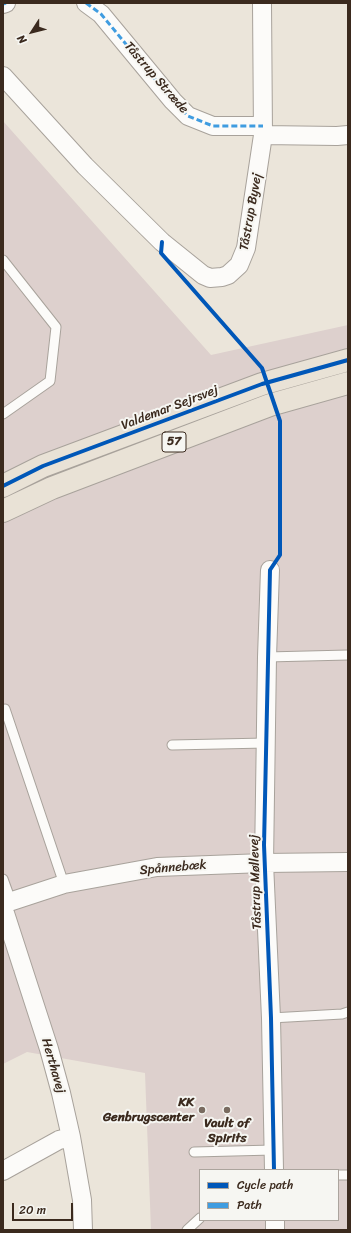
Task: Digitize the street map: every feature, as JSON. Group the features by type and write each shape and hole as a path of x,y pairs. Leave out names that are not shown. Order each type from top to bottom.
{"main road":[{"name":"Valdemar Sejrsvej","path":"3,486 43,466 262,384 348,360"},
{"name":"57","path":"3,511 52,488 270,405 348,383"}],"street":[{"name":"Tåstrup Stræde","path":"86,3 101,14 168,95 188,116 213,126 337,136 348,135"},
{"name":"Tåstrup Byvej","path":"3,76 85,166 162,242 203,275 210,278 228,275 239,264 243,257 247,243 263,131 262,3"},
{"name":"Tåstrup Møllevej","path":"270,570 267,657 264,863 271,1018 274,1169"},
{"name":"Spånnebæk","path":"6,904 64,884 157,867 348,862"},
{"name":"Herthavej","path":"6,904 49,1049 71,1137 82,1200 83,1230"},
{"path":"3,1172 59,1140 71,1137"}],"lane":[{"path":"3,260 56,327 50,381 3,414"},
{"path":"267,657 348,655"},
{"path":"3,710 5,709 64,884"},
{"path":"172,745 266,744"},
{"path":"3,879 6,904"},
{"path":"271,1018 342,1014 348,1012"},
{"path":"194,1152 273,1150"},
{"path":"187,1230 199,1219"}],"shaded area":[{"path":"3,121 211,355 348,325 348,1230 151,1230 145,1073 27,1052 3,1064"}],"marked path":[{"path":"86,3 101,14 173,101 188,116 213,126 263,126"}],"cycle path":[{"path":"162,242 161,253 262,368 280,421 280,555 270,570 264,845 271,1018 274,1169"},
{"path":"3,486 43,466 262,384 348,360"}],"place":[{"name":"KK Genbrugscenter","path":"202,1110"},
{"name":"Vault of Spirits","path":"227,1110"}]}
